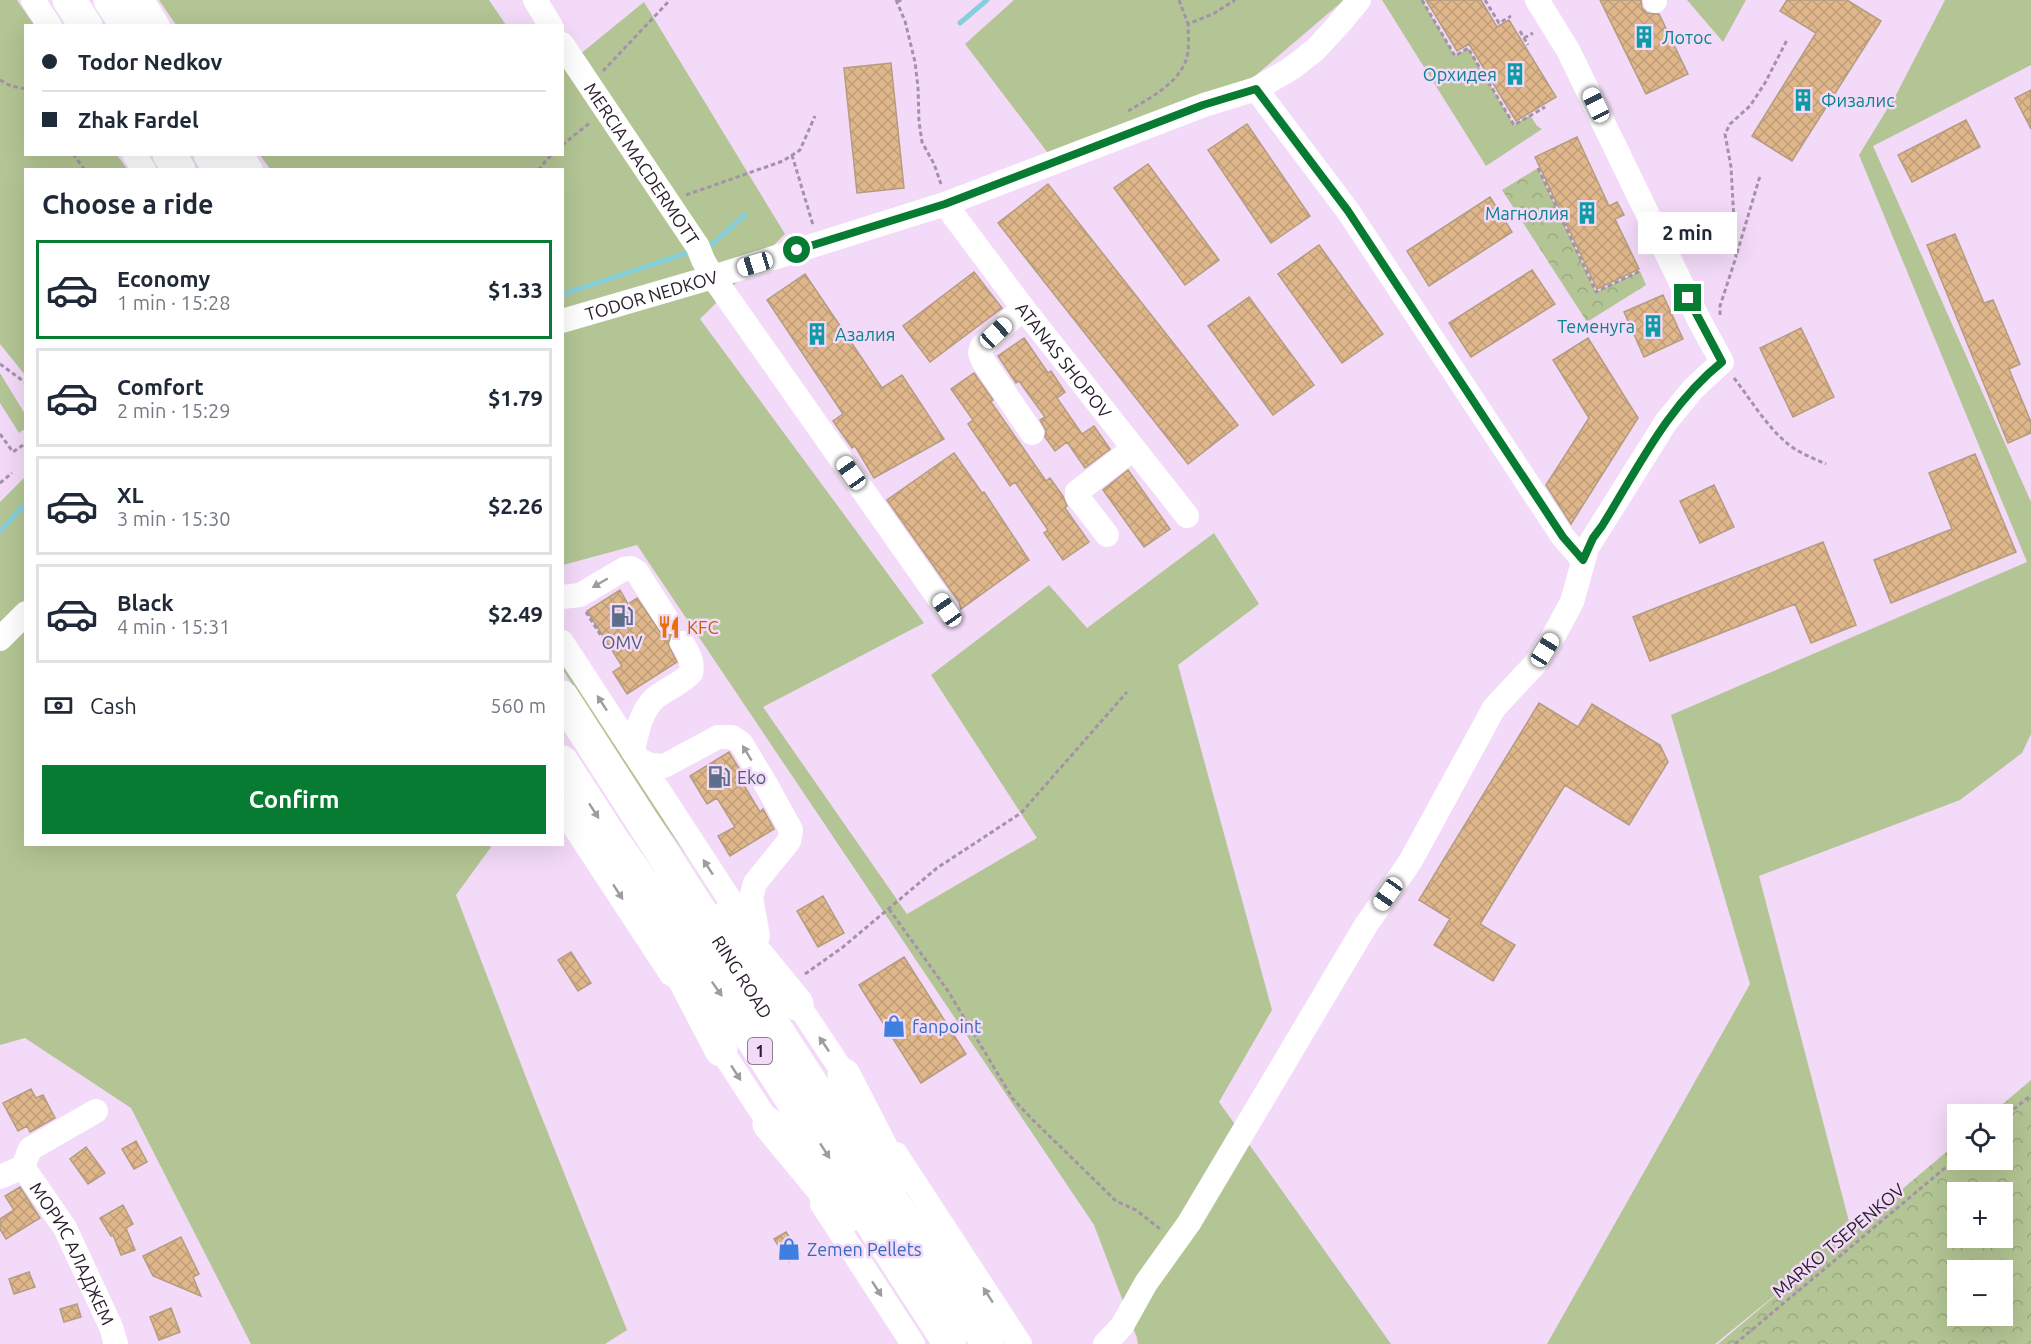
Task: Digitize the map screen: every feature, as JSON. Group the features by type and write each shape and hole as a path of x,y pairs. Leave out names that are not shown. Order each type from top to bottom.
{"highway":[{"path":"69,0 85,24"},
{"path":"110,0 126,24"},
{"name":"RING ROAD","path":"564,700 820,1097 955,1292 988,1344"},
{"name":"RING ROAD","path":"564,765 613,840 748,1032 950,1344"},
{"path":"632,804 792,995"},
{"path":"613,840 721,1050"},
{"path":"844,1075 955,1292"},
{"path":"769,1124 950,1344"}],"street":[{"path":"33,0 49,24"},
{"path":"142,0 157,24"},
{"path":"535,0 550,24"},
{"name":"TODOR NEDKOV","path":"564,320 703,259 818,244 945,204 1203,105 1256,89 1292,68 1316,49 1359,0"},
{"path":"1105,1344 1122,1335 1146,1283 1189,1223 1366,924 1410,862 1494,708 1536,663 1553,637 1572,602 1579,584 1583,560 1593,538 1666,422 1693,389 1722,362 1698,318 1547,3"},
{"name":"MERCIA MАCDERMOTT","path":"564,47 703,259 947,610"},
{"path":"1256,89 1348,211 1563,537 1583,560"},
{"name":"ATANAS SHOPOV","path":"945,204 1132,449 1187,516"},
{"path":"1023,308 982,346 980,353 983,361 1032,433"},
{"path":"1107,535 1077,496 1077,492 1132,449"},
{"path":"564,597 580,595 624,569 631,568 637,573 668,621"},
{"path":"0,639 24,615"},
{"path":"636,755 637,732 644,712 655,698 691,673 688,652 682,643"},
{"path":"564,645 1020,1344"},
{"path":"636,755 651,765 664,766 718,737 732,737 741,743 790,830 789,841 755,883 753,890 751,898 760,947"},
{"path":"564,811 913,1344"},
{"path":"0,1177 23,1167 30,1149 96,1112"},
{"name":"МОРИС АЛАДЖЕМ","path":"23,1167 65,1228 111,1327 116,1344"}],"path":[{"path":"589,85 670,0"},
{"path":"904,0 897,1 905,21 915,62 922,142 934,164 942,186 945,204"},
{"path":"1127,111 1157,93 1178,75 1188,55 1188,24 1179,0"},
{"path":"1188,24 1200,17 1213,14 1235,0"},
{"path":"1422,0 1455,56 1468,48 1514,125 1545,106"},
{"path":"1485,0 1499,23 1511,16"},
{"path":"1520,31 1526,43"},
{"path":"1736,257 1731,167 1725,134 1730,124 1750,106 1765,83 1787,40"},
{"path":"0,80 24,89"},
{"path":"564,144 606,112"},
{"path":"667,201 783,161 800,150 815,116"},
{"path":"792,155 818,244"},
{"path":"540,168 550,156"},
{"path":"1538,168 1596,292 1640,272"},
{"path":"1721,317 1720,306 1760,176"},
{"path":"1722,362 1777,434 1796,449 1826,464"},
{"path":"0,364 24,381"},
{"path":"0,434 13,452 24,444"},
{"path":"0,483 12,473"},
{"path":"585,611 607,645"},
{"path":"792,995 937,868 1021,813 1127,692"},
{"path":"889,909 948,991 1013,1099 1116,1201 1136,1210 1159,1227 1174,1243"},
{"path":"2013,1110 2031,1095"},
{"name":"MARKO TSEPENKOV","path":"1735,1344 1947,1166"}],"green space":[{"path":"0,0 17,0 33,24 24,24 24,156 118,156 126,168 24,168 24,374 0,344"},
{"path":"159,0 489,0 505,24 175,24"},
{"path":"1014,0 1344,0 1249,81 1051,157 965,44"},
{"path":"1382,0 1422,0 1455,56 1468,48 1514,125 1530,115 1537,126 1542,129 1486,166"},
{"path":"1687,0 1746,0 1723,42"},
{"path":"1945,0 2031,0 2031,65 1873,146 2031,502 2031,734 2022,753 1960,800 1759,876 1852,1233 1715,1344 1547,1344 1750,984 1671,715 2027,562 1859,155 1897,93"},
{"path":"644,2 785,234 700,319 924,623 763,707 907,914 1037,838 931,675 1049,585 1087,628 1214,533 1259,604 1178,665 1272,1010 1219,1102 1391,1344 1138,1344 1094,1225 637,545 564,565 564,168 269,168 261,156 564,156 564,67"},
{"path":"1538,168 1596,292 1640,271 1646,285 1587,322 1502,190"},
{"path":"0,373 24,412 24,430 19,433 0,403"},
{"path":"24,478 24,846 491,847 456,895 627,1330 605,1344 251,1344 131,1108 25,1038 0,1045 0,502"},
{"path":"564,662 700,874 651,806 564,672"},
{"path":"2031,1080 2031,1344 1718,1344 1947,1151 1947,1170 2013,1170 2013,1104 2003,1104"}],"building":[{"name":"Орхидея","path":"1426,0 1481,0 1497,27 1509,20 1556,97 1516,121 1469,44 1457,51"},
{"name":"Лотос","path":"1600,0 1641,0 1642,8 1647,13 1659,14 1688,74 1646,94"},
{"name":"Физалис","path":"1787,0 1847,0 1881,21 1792,161 1752,136 1816,33 1780,11"},
{"path":"891,63 904,188 857,193 844,68"},
{"path":"2031,90 2031,129 2015,98"},
{"path":"1966,120 1980,147 1912,182 1898,155"},
{"path":"1247,124 1310,216 1271,243 1208,150"},
{"name":"Магнолия","path":"1577,137 1609,206 1617,202 1624,215 1615,219 1639,269 1597,289 1535,157"},
{"path":"1148,164 1219,260 1185,285 1114,188"},
{"path":"1048,184 1238,425 1188,464 998,223"},
{"path":"1490,197 1512,232 1429,286 1407,251"},
{"path":"1955,234 1984,303 1993,300 2020,364 2009,369 2031,422 2031,433 2008,443 1927,245"},
{"path":"1319,245 1383,334 1342,363 1278,274"},
{"path":"1532,270 1555,304 1471,357 1449,323"},
{"path":"974,272 1002,308 930,362 903,326"},
{"path":"805,274 882,388 902,375 944,439 874,478 855,446 852,448 833,421 843,414 767,300"},
{"name":"Теменуга","path":"1663,295 1683,339 1644,357 1624,312"},
{"path":"1249,297 1314,385 1273,415 1208,326"},
{"path":"1801,328 1834,397 1793,417 1760,348"},
{"path":"1024,338 1048,373 1051,371 1065,392 1057,398 1082,434 1094,426 1110,449 1085,468 1067,442 1055,451 1045,437 1046,431 1040,420 1045,417 1019,381 1016,383 998,356"},
{"path":"1588,338 1638,418 1571,524 1546,485 1589,418 1553,360"},
{"path":"974,373 993,400 991,402 1046,481 1050,478 1063,496 1067,506 1065,508 1089,542 1063,560 1044,533 1048,530 1015,482 1010,486 968,424 973,420 951,389"},
{"path":"954,453 982,493 984,492 1029,560 961,609 959,602 887,500"},
{"path":"1975,454 2016,552 1891,603 1874,560 1952,529 1929,473"},
{"path":"1128,470 1170,529 1144,547 1103,490"},
{"path":"1714,485 1734,527 1700,543 1680,501"},
{"path":"1823,542 1856,625 1811,643 1795,604 1650,661 1633,617"},
{"path":"620,590 628,604 637,598 661,633 671,635 668,644 677,662 627,694 613,672 622,666 587,611"},
{"path":"1539,703 1578,727 1592,704 1660,745 1668,762 1629,825 1565,785 1480,924 1515,945 1493,981 1434,945 1450,919 1419,900"},
{"path":"729,752 746,780 742,782 760,812 763,809 774,829 730,856 718,836 735,827 717,798 707,804 690,776"},
{"path":"823,896 844,933 818,947 797,911"},
{"path":"571,952 591,983 578,991 558,960"},
{"path":"904,957 966,1054 921,1083 859,985"},
{"path":"31,1089 36,1098 43,1095 55,1118 30,1132 27,1126 18,1131 3,1103"},
{"path":"136,1141 147,1162 134,1169 122,1149"},
{"path":"86,1147 105,1173 88,1184 70,1159"},
{"path":"20,1187 40,1218 6,1239 0,1229 0,1219 14,1210 5,1196"},
{"path":"123,1205 133,1224 126,1228 135,1250 121,1255 113,1235 111,1236 100,1218"},
{"path":"786,1232 800,1254 789,1262 774,1239"},
{"path":"181,1237 199,1274 193,1277 201,1296 153,1276 143,1256"},
{"path":"29,1272 35,1287 14,1294 9,1279"},
{"path":"77,1304 81,1317 64,1322 60,1309"},
{"path":"171,1308 180,1332 159,1340 150,1317"}],"waterway":[{"path":"960,23 987,0"},
{"path":"704,247 711,245 745,215"},
{"path":"564,294 693,251"},
{"path":"0,531 24,505"}],"place":[{"name":"Лотос","path":"1644,37"},
{"name":"Орхидея","path":"1515,74"},
{"name":"Физалис","path":"1803,100"},
{"name":"Магнолия","path":"1587,213"},
{"name":"Теменуга","path":"1653,326"},
{"name":"Азалия","path":"817,334"},
{"name":"OMV","path":"622,616"},
{"name":"KFC","path":"669,627"},
{"name":"Eko","path":"719,777"},
{"name":"fanpoint","path":"894,1026"},
{"name":"Zemen Pellets","path":"789,1249"}],"route":[{"path":"797,250 945,204 1203,105 1256,89 1348,211 1563,537 1583,560 1593,538 1666,422 1693,389 1722,362 1688,298"}]}
